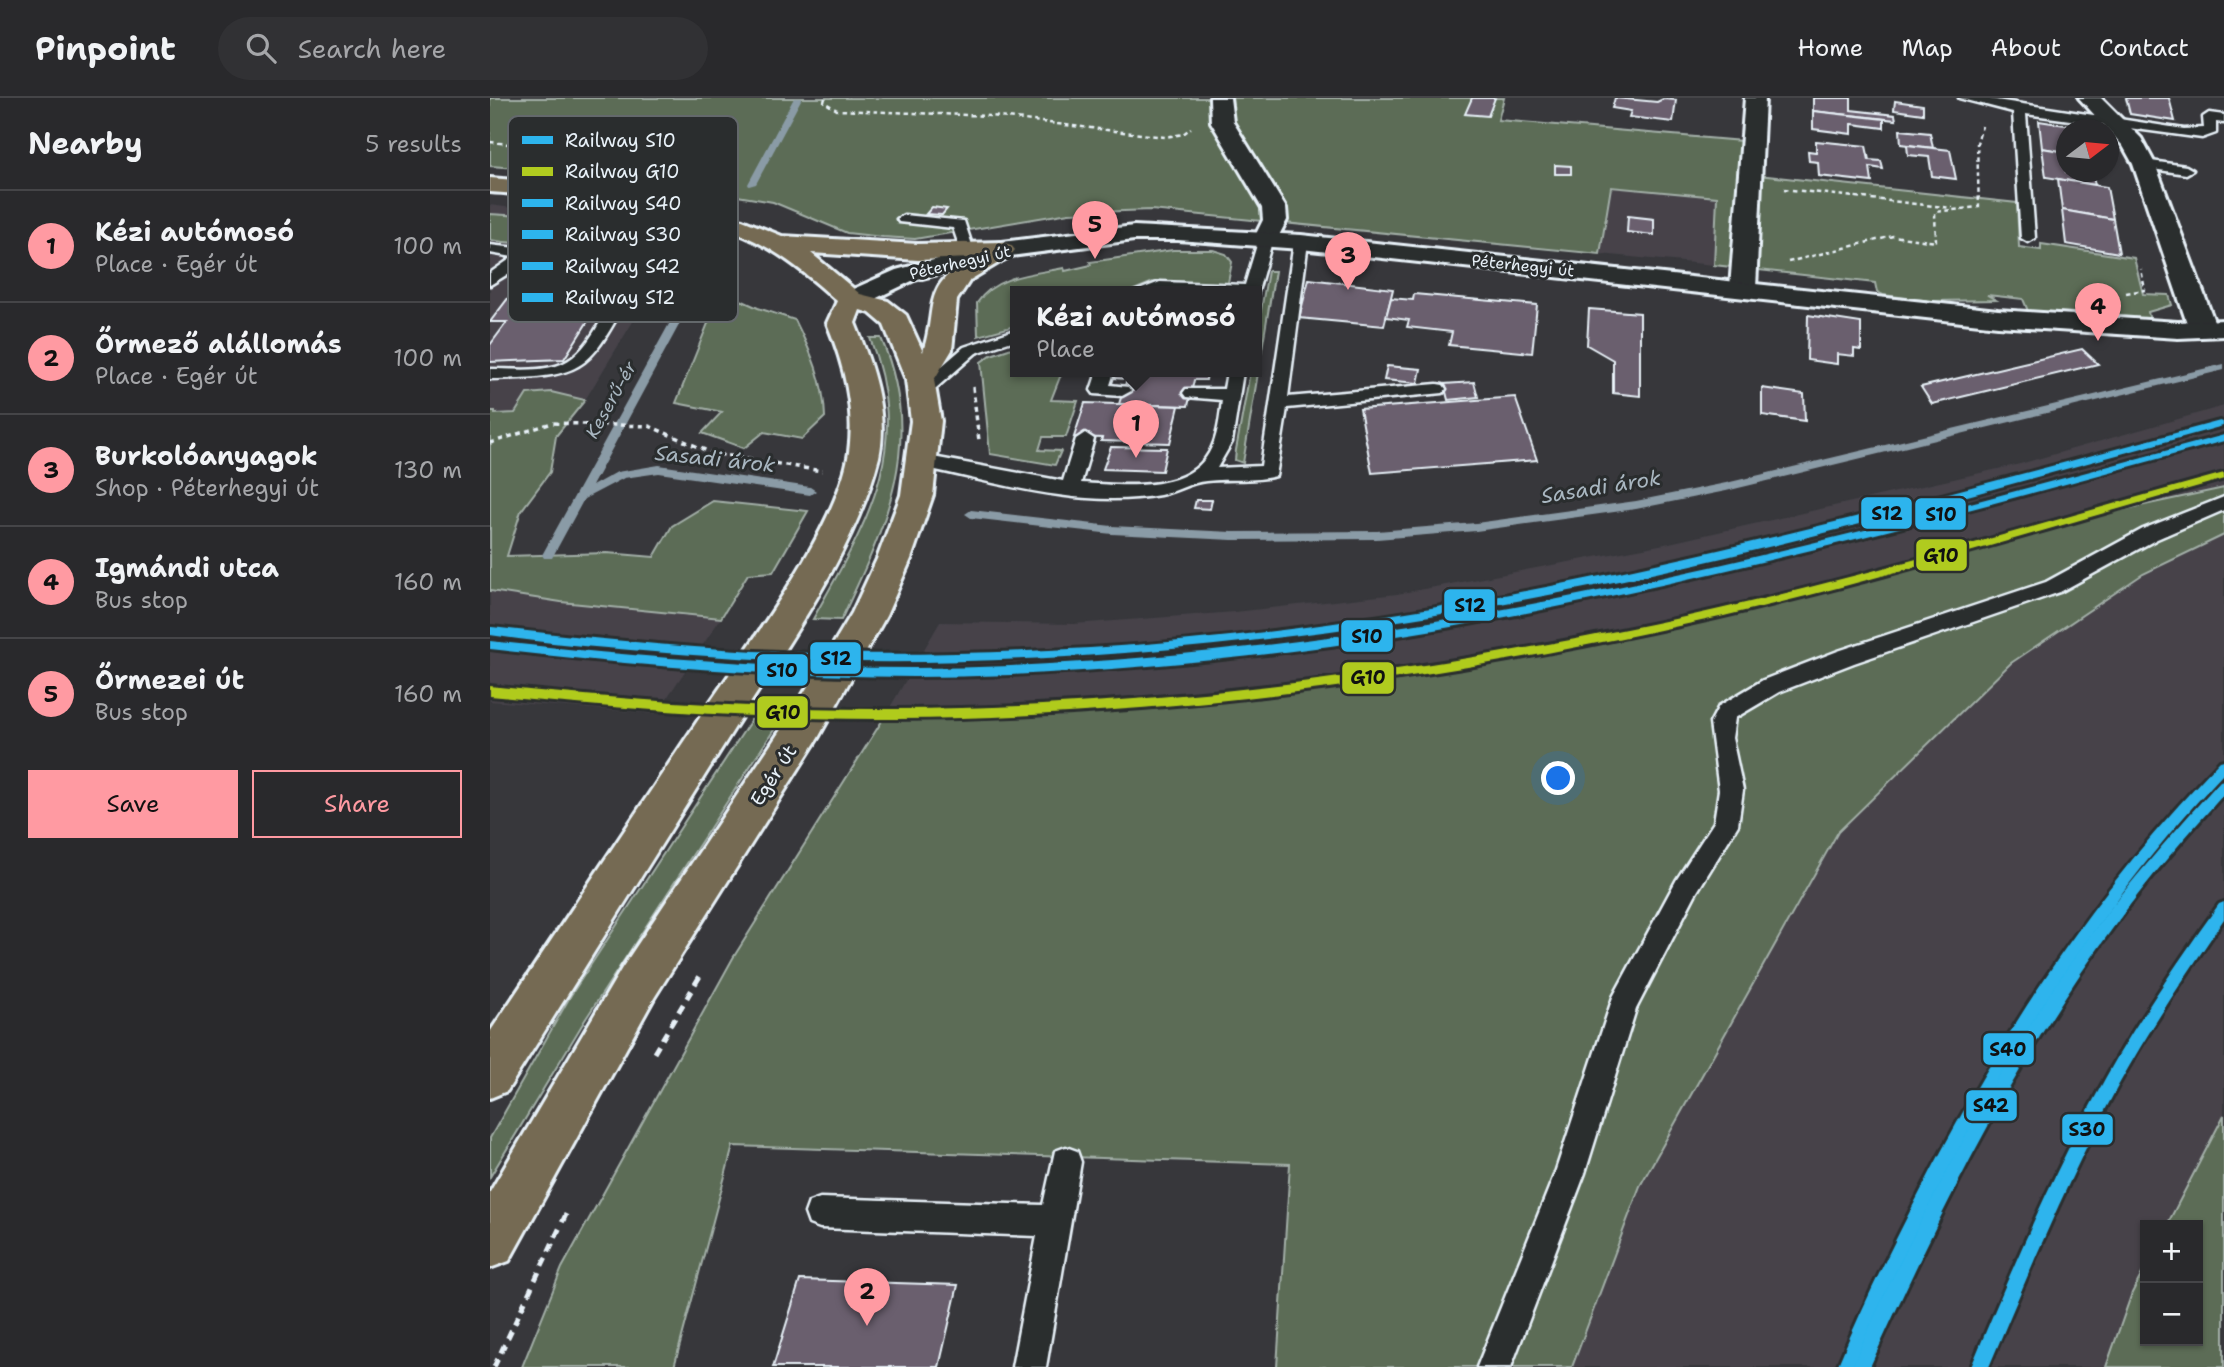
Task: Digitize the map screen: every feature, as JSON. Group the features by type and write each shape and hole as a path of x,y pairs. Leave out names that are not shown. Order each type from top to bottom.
{"main road":[{"name":"Egér út","path":"490,185 508,187"},
{"name":"Egér út","path":"490,1242 638,983 804,726 867,616 899,546 917,495 926,421 921,386 896,321 879,307 851,300 810,263 776,242 738,227"},
{"path":"776,242 908,252 1002,250"},
{"path":"921,386 937,350 944,300 961,275 1002,250"},
{"path":"490,1074 794,605 845,512 860,470 866,436 861,381 841,323 851,300"}],"street":[{"path":"1220,98 1222,122 1275,208 1275,220 1266,238"},
{"path":"1743,280 1755,98"},
{"path":"2089,98 2110,119"},
{"path":"2119,128 2133,143 2144,164 2214,329"},
{"name":"Péterhegyi út","path":"851,300 905,275 1002,250 1134,233 1210,233 1743,280 1998,318 2144,328 2214,329"}],"lane":[{"path":"1965,98 2083,119"},
{"path":"2019,109 2028,238"},
{"path":"2119,124 2202,134 2211,130 2209,117 2224,119"},
{"path":"2144,164 2186,170"},
{"path":"904,219 959,224 967,251"},
{"path":"1252,286 1266,238"},
{"path":"922,461 1070,488 1150,491 1175,487 1201,475 1269,472 1301,242"},
{"path":"490,249 508,251"},
{"path":"490,280 508,266"},
{"path":"490,374 551,372 574,364 586,352 605,322"},
{"path":"921,386 970,350 1010,337"},
{"path":"1104,377 1098,396 1122,391"},
{"path":"1201,475 1219,452 1234,377"},
{"path":"1278,404 1437,389"},
{"path":"1192,393 1231,395"},
{"path":"1070,488 1085,439"},
{"path":"1494,1367 1570,1172 1604,1074 1623,1006 1686,887 1726,825 1731,810 1731,790 1721,738 1721,723 1727,712 1771,686 1846,657 2053,587 2188,515 2224,503"},
{"path":"1029,1367 1066,1162"},
{"path":"820,1213 1056,1221"}],"path":[{"path":"825,98 824,102 837,110 992,116 1165,137 1184,134 1198,124"},
{"path":"1743,280 1893,236 1936,242 1935,212 1979,207 1977,143 1987,103"},
{"path":"490,142 508,144"},
{"path":"1748,185 1960,209"},
{"path":"2140,265 2145,290 2121,295 2144,328"},
{"path":"490,443 552,424 649,426 712,453 831,472"}],"shaded area":[{"path":"1610,187 1718,197 1714,265 1600,254"},
{"path":"490,205 508,207 508,322 633,322 585,400 551,392 528,394 515,413 494,414 494,411 490,411"},
{"path":"2224,406 2224,488 2079,519 1709,614 1424,672 1240,700 1055,716 882,721 940,622 1074,624 1235,612 1397,594 1665,544 2020,464"},
{"path":"2224,535 2224,1115 2170,1220 2140,1220 2140,1278 2106,1367 1572,1367 1640,1186 1838,832 2011,663 2143,574"},
{"path":"490,591 561,602 721,618 656,714 490,701"}],"green space":[{"path":"490,98 1504,98 1498,120 1753,142 1749,174 2017,203 2019,247 2041,250 2041,244 2134,258 2143,294 2169,295 2172,305 2148,312 2150,321 2028,311 2023,299 1987,295 1996,300 1931,301 1883,295 1877,292 1875,283 1714,265 1717,197 1611,187 1600,254 1151,210 1069,213 915,239 847,233 773,202 738,196 738,116 508,116 508,167 490,166"},
{"path":"490,214 508,215 508,242 490,240"},
{"path":"1173,250 1213,250 1226,254 1232,262 1228,283 1010,286 1010,327 978,336 977,303 994,287 1016,277 1064,268 1065,271 1091,265 1090,262"},
{"path":"1268,271 1275,271 1262,349 1262,305"},
{"path":"738,299 795,320 816,367 825,417 802,439 764,432 744,448 702,433 722,412 676,403 709,322 738,322"},
{"path":"870,338 881,338 894,376 900,413 900,448 895,482 873,550 841,620 813,619 866,517 878,484 885,451 887,416 882,379"},
{"path":"1010,349 1010,377 1060,377 1051,400 1078,401 1066,437 1043,437 1039,450 1061,451 1055,465 990,454 981,362 991,355"},
{"path":"1249,377 1257,377 1243,463 1235,460"},
{"path":"551,392 585,400 556,436 550,472 521,511 507,556 607,553 654,557 672,526 713,501 808,511 773,572 748,574 721,618 561,602 490,591 490,411 495,411 495,414 515,413 527,394"},
{"path":"2224,488 2224,535 2143,574 2011,663 1838,832 1640,1186 1572,1367 1277,1367 1290,1164 733,1146 674,1367 522,1367 562,1268 733,958 882,721 1055,716 1240,700 1424,672 1709,614 2079,519"},
{"path":"753,717 781,719 585,1020 490,1177 490,1138 571,995"},
{"path":"2224,1115 2224,1367 2106,1367 2140,1278 2140,1346 2203,1346 2203,1220 2170,1220"}],"building":[{"path":"1472,98 1495,98 1488,116 1465,114"},
{"path":"1615,98 1657,102 1663,99 1676,100 1673,122 1629,117 1631,111 1612,108"},
{"path":"1813,98 1851,98 1851,110 1895,115 1896,120 1813,111"},
{"path":"2126,98 2169,98 2175,121 2130,114"},
{"path":"1895,101 1923,105 1923,114 1894,110"},
{"path":"1813,111 1884,119 1884,128 1852,124 1852,134 1813,129"},
{"path":"2039,121 2056,124 2056,150 2042,148"},
{"path":"1900,130 1930,133 1933,148 1901,144"},
{"path":"1816,141 1866,146 1869,160 1881,161 1883,169 1870,167 1872,182 1819,176 1818,162 1809,161 1808,151 1816,152"},
{"path":"1907,145 1950,150 1956,179 1932,176 1929,157 1908,155"},
{"path":"2042,148 2056,150 2056,179 2046,177"},
{"path":"1555,165 1571,166 1571,174 1555,174"},
{"path":"2058,182 2107,187 2113,219 2062,210"},
{"path":"932,207 947,209 942,215 926,214"},
{"path":"2062,210 2113,219 2119,253 2066,244"},
{"path":"1628,216 1654,219 1654,235 1627,232"},
{"path":"1309,279 1393,289 1384,326 1299,318"},
{"path":"1414,294 1537,305 1532,353 1449,345 1452,332 1407,327 1409,320 1386,317 1391,298 1413,300"},
{"path":"508,298 508,322 587,322 564,359 490,362 490,345 507,322 490,322"},
{"path":"1589,309 1640,313 1640,396 1613,393 1613,360 1587,345"},
{"path":"1808,315 1861,323 1861,350 1854,349 1854,356 1837,354 1837,364 1807,360"},
{"path":"2082,349 2098,364 1932,404 1921,387"},
{"path":"1387,366 1421,369 1418,383 1384,380"},
{"path":"1206,377 1206,380 1194,380 1188,406 1119,404 1127,379 1115,378"},
{"path":"1474,382 1478,397 1448,400 1444,384"},
{"path":"1762,388 1804,394 1805,421 1762,415"},
{"path":"1515,397 1537,460 1372,473 1360,409"},
{"path":"1085,403 1179,406 1170,443 1101,441 1102,438 1074,437"},
{"path":"1111,447 1167,448 1162,471 1103,469"},
{"path":"1196,500 1212,500 1210,509 1194,508"},
{"path":"800,1280 958,1285 939,1367 773,1367"}],"waterway":[{"name":"Keserű-ér","path":"752,184 798,98"},
{"name":"Keserű-ér","path":"548,555 675,322"},
{"name":"Sasadi árok","path":"971,514 1112,530 1232,536 1377,535 1476,527 1636,505 1726,487 2224,367"},
{"name":"Sasadi árok","path":"581,496 621,475 659,469 810,491"}],"rail line":[{"name":"S12","path":"492,631 689,651 924,659 1094,652 1264,636 1431,612 1631,574 1828,528 2220,424"},
{"name":"S10","path":"490,645 688,665 839,672 1095,666 1265,650 1433,626 1633,588 1831,542 2224,438"},
{"name":"G10","path":"490,691 693,708 896,714 1066,709 1321,684 1405,673 1573,644 1737,609 1900,567 2224,476"},
{"name":"S40","path":"1846,1367 1911,1226 1946,1158 2023,1023 2111,896 2167,826 2224,765"},
{"name":"S42","path":"1861,1367 1934,1211 2017,1060 2063,987 2113,917 2166,849 2224,785"},
{"name":"S30","path":"1980,1367 2059,1187 2112,1082 2165,994 2224,908"}],"place":[{"name":"Őrmezei út","path":"1095,259"},
{"name":"Burkolóanyagok","path":"1348,290"},
{"name":"Igmándi utca","path":"2098,341"},
{"name":"Kézi autómosó","path":"1136,458"},
{"name":"Őrmező alállomás","path":"867,1326"}]}
